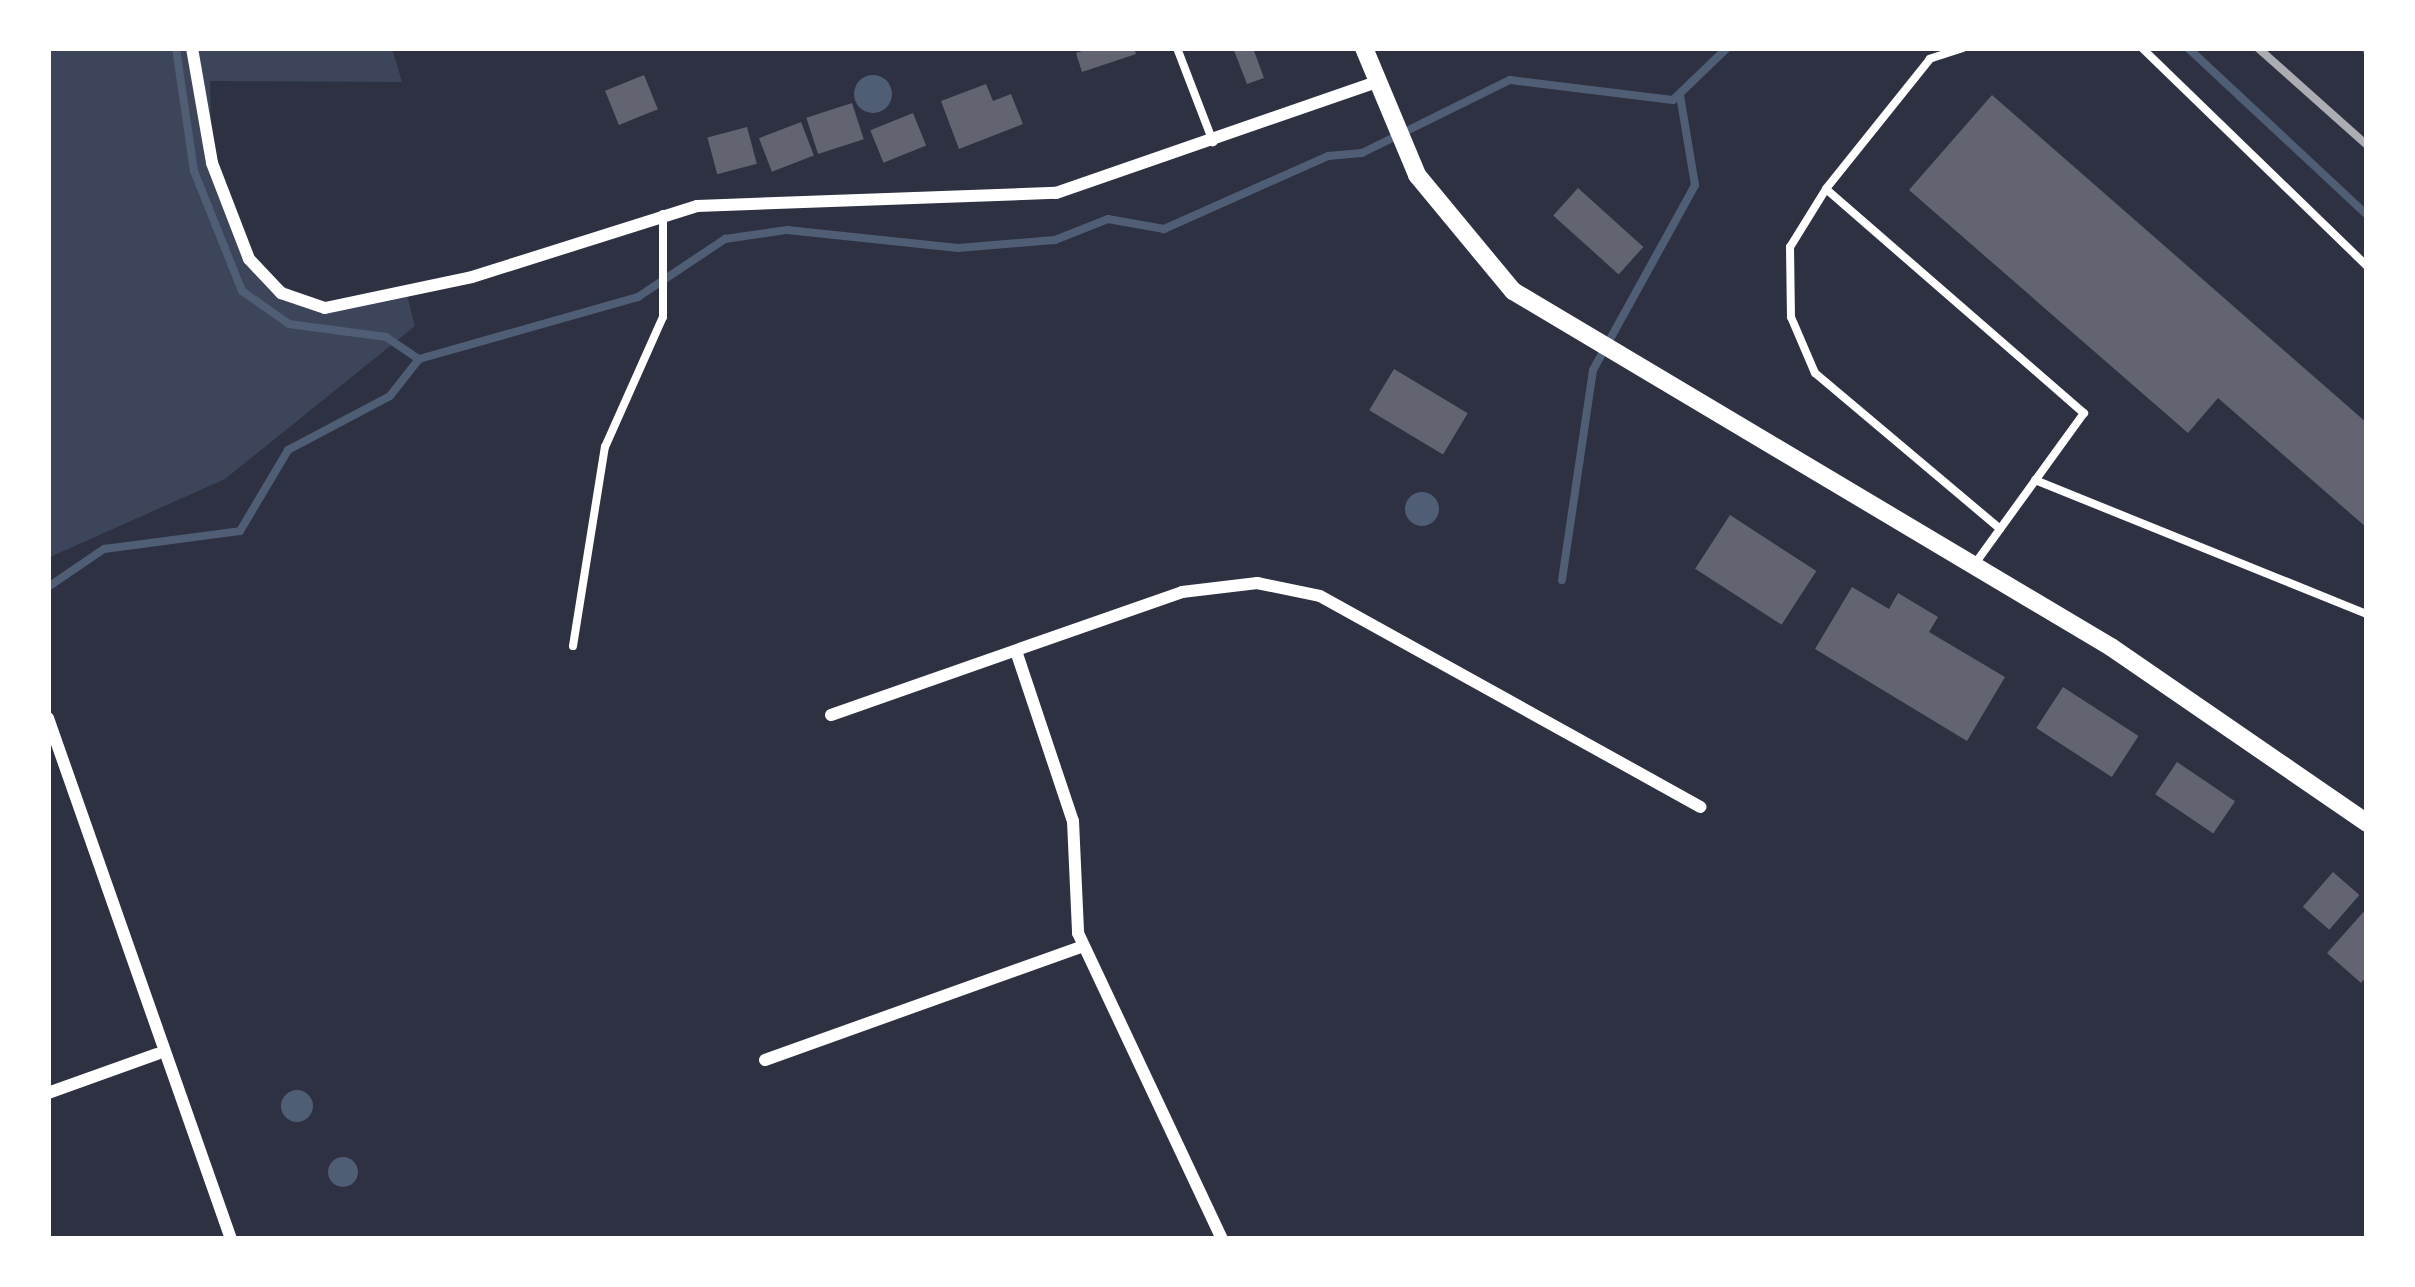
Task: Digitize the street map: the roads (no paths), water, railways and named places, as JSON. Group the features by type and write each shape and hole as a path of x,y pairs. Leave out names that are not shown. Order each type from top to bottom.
{"street":[{"path":"192,48 230,216 264,279 301,302 325,308 472,277 663,213 1002,201 1213,142 1377,82"},
{"path":"1364,48 1440,210 1513,291 2215,711 2367,823"},
{"path":"831,715 1224,584 1286,586 1367,622 1700,806"},
{"path":"1016,651 1073,821 1083,946 1222,1239"},
{"path":"48,718 157,1054 231,1239"},
{"path":"765,1060 1083,946"},
{"path":"48,1093 157,1054"}],"lane":[{"path":"1177,48 1213,142"},
{"path":"1963,48 1930,59 1826,189 1790,247 1791,316 1815,373 2000,530"},
{"path":"2142,48 2367,266"},
{"path":"1826,189 2084,413 1973,566"},
{"path":"573,646 605,447 663,317 663,213"},
{"path":"2036,480 2367,614"}],"waterway":[{"path":"176,48 194,171 242,291 289,324 386,337 419,359"},
{"path":"48,587 104,549 240,531 288,450 390,396 419,359 638,297 725,239 787,230 958,248 1055,240 1108,219 1164,229 1328,156 1362,153 1510,80 1673,100 1727,48"},
{"path":"2188,48 2367,215"},
{"path":"1562,580 1593,370 1695,185 1680,95"}],"railway":[{"path":"2258,48 2367,145"}]}
